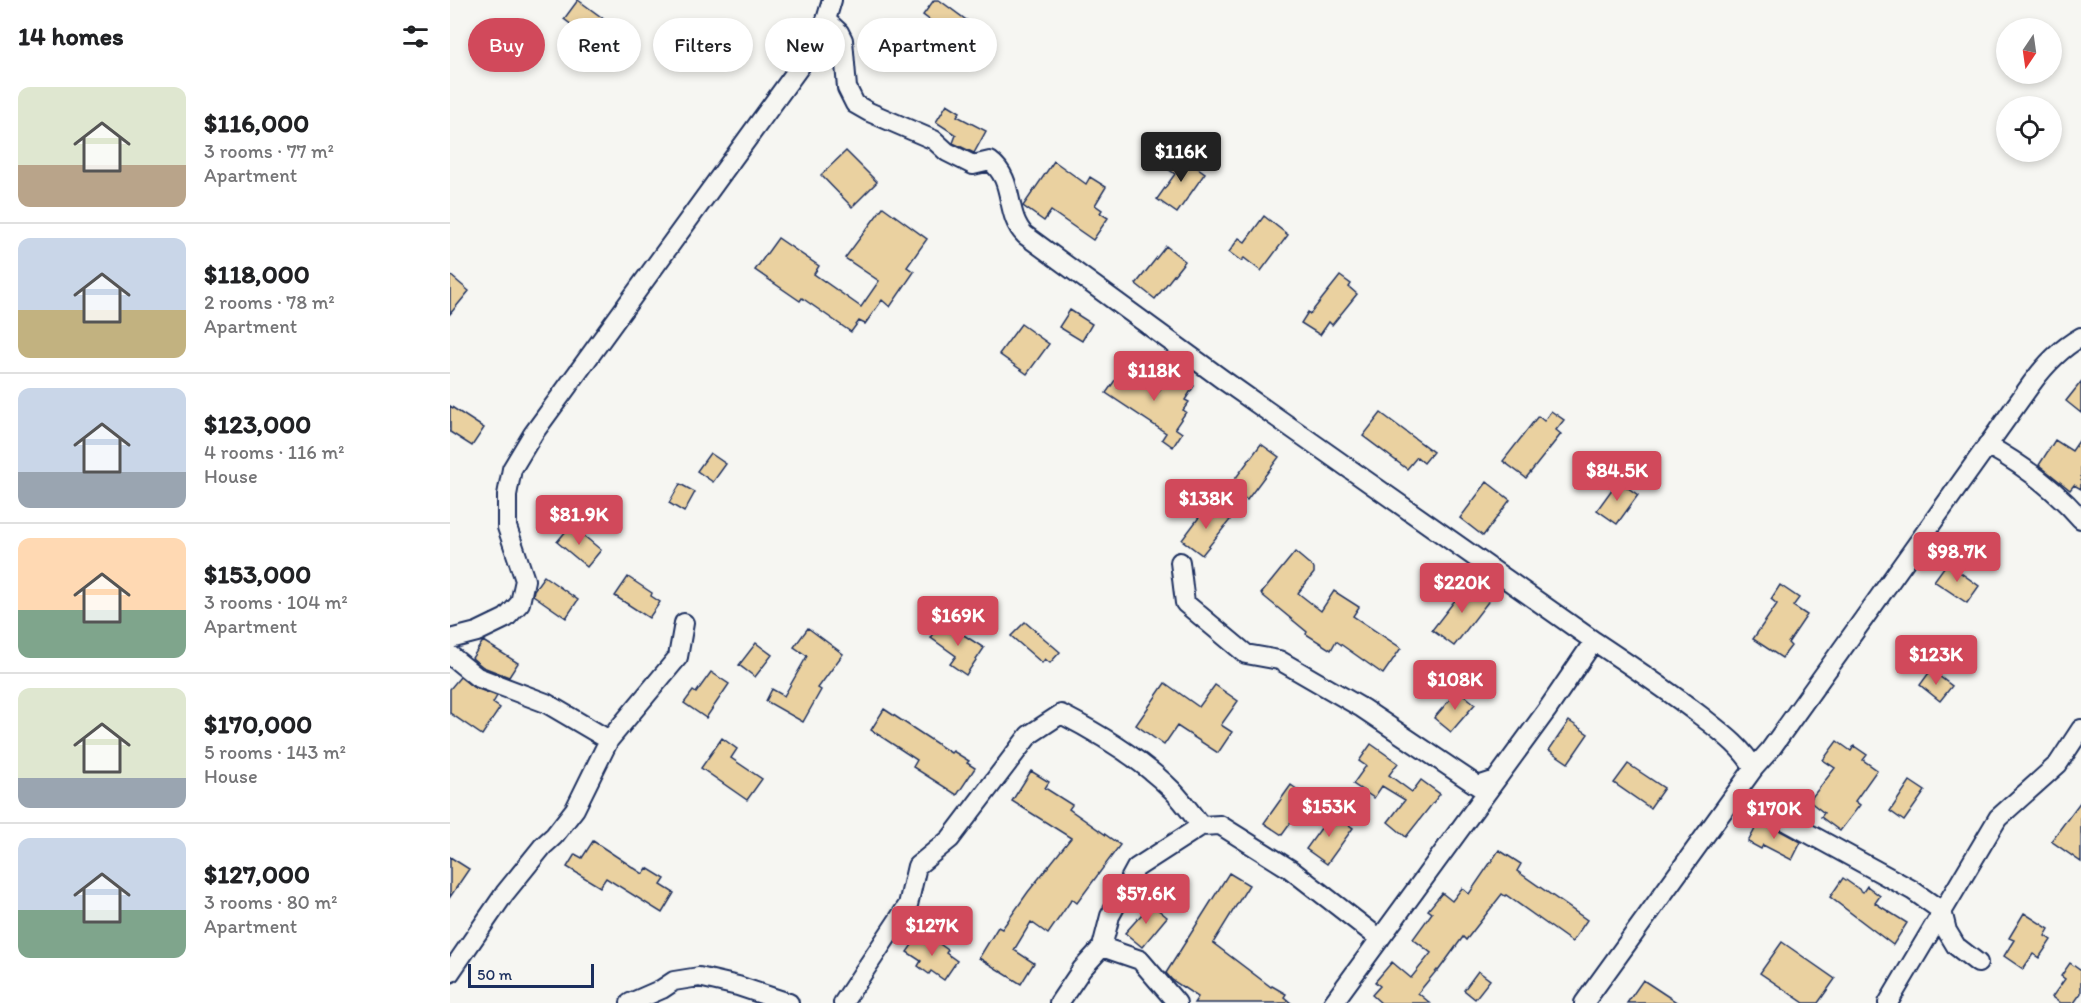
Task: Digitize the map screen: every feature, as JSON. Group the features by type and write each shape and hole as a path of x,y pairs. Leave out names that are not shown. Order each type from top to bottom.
{"street":[{"path":"827,18 832,0"},
{"path":"845,59 848,87 855,104 868,112 934,140 947,152 973,165 990,161 1004,176 1018,228 1025,235 1222,379 1674,696 1729,738 1748,757 1754,768"},
{"path":"450,639 477,632 506,618 520,603 525,580 507,527 507,495 512,469 533,434 796,72"},
{"path":"1584,1003 1776,741 2049,361 2068,344 2081,337"},
{"path":"1987,445 2021,464 2068,504 2081,519"},
{"path":"1180,562 1185,603 1246,654 1279,660 1362,708 1478,786 1496,780"},
{"path":"450,973 505,893 575,809 609,740 678,657 684,623"},
{"path":"1333,1003 1547,710 1594,641"},
{"path":"450,655 477,677 546,703 609,740"},
{"path":"843,1003 908,905 917,866 950,839 1029,735 1061,714 1092,729 1136,760 1172,790 1201,826"},
{"path":"1888,1003 1998,818 2058,764 2081,729"},
{"path":"1736,794 1912,890 1941,912 1947,931 1956,946 1978,963"},
{"path":"1059,1003 1082,969 1102,947 1110,916 1136,867 1201,826 1220,825 1290,869 1380,939"},
{"path":"1102,947 1140,960 1177,1003"},
{"path":"630,1003 674,981 699,977 738,986 789,1003"}],"building":[{"path":"578,0 602,18 565,18"},
{"path":"934,0 939,0 963,18 927,18 923,15"},
{"path":"947,104 960,112 957,116 986,131 974,153 953,143 956,135 936,122"},
{"path":"846,151 877,182 852,207 821,175"},
{"path":"1178,154 1205,173 1177,213 1157,199 1175,174 1168,169"},
{"path":"1054,161 1086,184 1090,177 1106,187 1095,205 1102,210 1100,213 1108,218 1093,240 1051,211 1044,221 1023,206"},
{"path":"883,207 927,239 907,267 914,272 890,307 882,300 865,324 859,321 851,332 802,298 800,301 755,270 778,238 819,266 814,274 861,307 879,281 845,258"},
{"path":"1264,216 1288,235 1261,271 1244,258 1241,261 1229,252 1239,238 1245,242"},
{"path":"1166,246 1185,261 1155,299 1136,284"},
{"path":"450,275 469,291 450,314"},
{"path":"1340,276 1351,284 1349,287 1357,294 1332,325 1329,322 1320,335 1301,323"},
{"path":"1070,310 1092,324 1082,341 1059,327"},
{"path":"1021,324 1049,344 1027,374 999,354"},
{"path":"1123,369 1157,393 1170,375 1179,381 1181,377 1194,386 1185,400 1189,402 1183,410 1186,412 1175,428 1182,433 1173,447 1162,439 1166,433 1106,393"},
{"path":"2081,382 2081,413 2066,401"},
{"path":"450,406 484,428 472,446 450,432"},
{"path":"1551,411 1564,420 1556,430 1561,434 1526,478 1503,461 1538,416 1544,421"},
{"path":"1381,413 1433,452 1424,463 1417,457 1407,469 1363,436"},
{"path":"2081,438 2081,489 2074,485 2070,490 2039,465 2055,440 2072,451"},
{"path":"1261,444 1279,457 1247,500 1229,487"},
{"path":"710,453 726,464 713,482 697,471"},
{"path":"1618,481 1638,495 1617,524 1597,510"},
{"path":"1487,482 1510,500 1483,536 1460,518"},
{"path":"680,484 695,492 684,512 669,503"},
{"path":"1209,504 1230,520 1202,555 1182,540"},
{"path":"571,525 601,550 587,567 557,542"},
{"path":"1295,552 1314,568 1314,573 1298,593 1321,611 1334,591 1359,607 1353,616 1401,648 1383,674 1336,641 1331,650 1306,634 1307,632 1261,594"},
{"path":"1947,563 1979,586 1967,603 1934,581"},
{"path":"544,576 578,600 566,618 533,595"},
{"path":"628,577 652,593 651,596 660,602 649,618 615,596"},
{"path":"1469,582 1491,598 1454,646 1432,630"},
{"path":"1780,585 1799,598 1793,606 1807,615 1788,643 1791,646 1782,658 1753,639 1777,604 1771,599"},
{"path":"942,621 984,648 966,675 950,664 956,656 931,638"},
{"path":"1025,622 1060,652 1050,663 1045,659 1042,663 1011,636"},
{"path":"808,628 843,654 818,688 821,690 803,722 766,701 772,689 784,696 807,656 794,647"},
{"path":"483,641 518,663 509,677 483,667 472,658"},
{"path":"756,643 772,655 755,677 739,665"},
{"path":"1931,670 1952,686 1940,701 1920,685"},
{"path":"711,672 729,684 706,718 684,703 693,691 696,693"},
{"path":"460,677 473,687 497,696 493,703 500,708 482,735 450,713 450,689"},
{"path":"1165,683 1199,707 1215,685 1238,701 1221,725 1232,732 1218,753 1177,726 1164,745 1136,725"},
{"path":"1458,690 1475,704 1451,732 1434,718"},
{"path":"884,709 951,753 953,751 969,761 967,763 975,768 957,795 913,767 917,760 871,730"},
{"path":"1569,721 1588,734 1568,763 1549,750"},
{"path":"722,738 737,749 731,758 762,779 747,800 701,768"},
{"path":"1837,741 1851,751 1854,746 1867,755 1863,760 1877,770 1855,801 1860,805 1840,831 1821,817 1824,813 1809,801 1835,768 1823,760"},
{"path":"1371,744 1398,763 1389,775 1412,792 1421,780 1440,794 1406,837 1388,822 1405,800 1382,786 1374,798 1353,784 1366,766 1359,761"},
{"path":"1628,764 1664,788 1650,808 1614,783"},
{"path":"1031,771 1049,782 1045,788 1072,805 1069,809 1120,845 1077,903 1072,899 1048,934 1031,922 1014,950 1034,963 1021,984 979,958 998,927 1002,929 1071,838 1012,801"},
{"path":"1910,781 1925,791 1904,821 1890,811"},
{"path":"1291,785 1309,798 1282,835 1264,823"},
{"path":"2081,801 2081,862 2051,841"},
{"path":"1332,813 1353,828 1327,864 1306,849"},
{"path":"1760,820 1801,842 1792,860 1763,845 1761,849 1748,842"},
{"path":"593,841 643,874 647,868 665,879 661,885 674,893 662,913 606,878 600,887 567,867 575,854 582,858"},
{"path":"1499,850 1521,864 1517,871 1587,920 1572,942 1502,894 1466,940 1463,937 1438,971 1418,993 1430,1003 1381,1003 1372,995 1380,986 1375,982 1392,962 1411,978 1431,953 1413,939 1432,913 1428,910 1442,893 1452,901 1462,888 1469,894"},
{"path":"450,857 469,869 450,897"},
{"path":"1229,873 1249,885 1213,943 1271,987 1286,994 1284,997 1291,1003 1194,1003 1198,997 1172,980 1166,973"},
{"path":"1843,878 1863,892 1867,886 1880,896 1875,903 1907,923 1893,945 1830,897"},
{"path":"1151,904 1167,917 1142,947 1125,933"},
{"path":"2024,913 2049,929 2045,936 2051,940 2039,958 2033,954 2023,969 2004,956 2014,940 2009,938"},
{"path":"919,935 932,944 934,940 948,950 946,953 957,961 944,980 931,971 929,974 918,966 921,961 907,952"},
{"path":"1782,942 1835,979 1818,1003 1804,1003 1760,973"},
{"path":"2070,963 2081,971 2081,993 2074,1003 2060,1003 2052,997 2065,979 2061,976"},
{"path":"1478,971 1490,980 1475,999 1464,990"},
{"path":"1643,980 1678,1003 1627,1003"}]}
